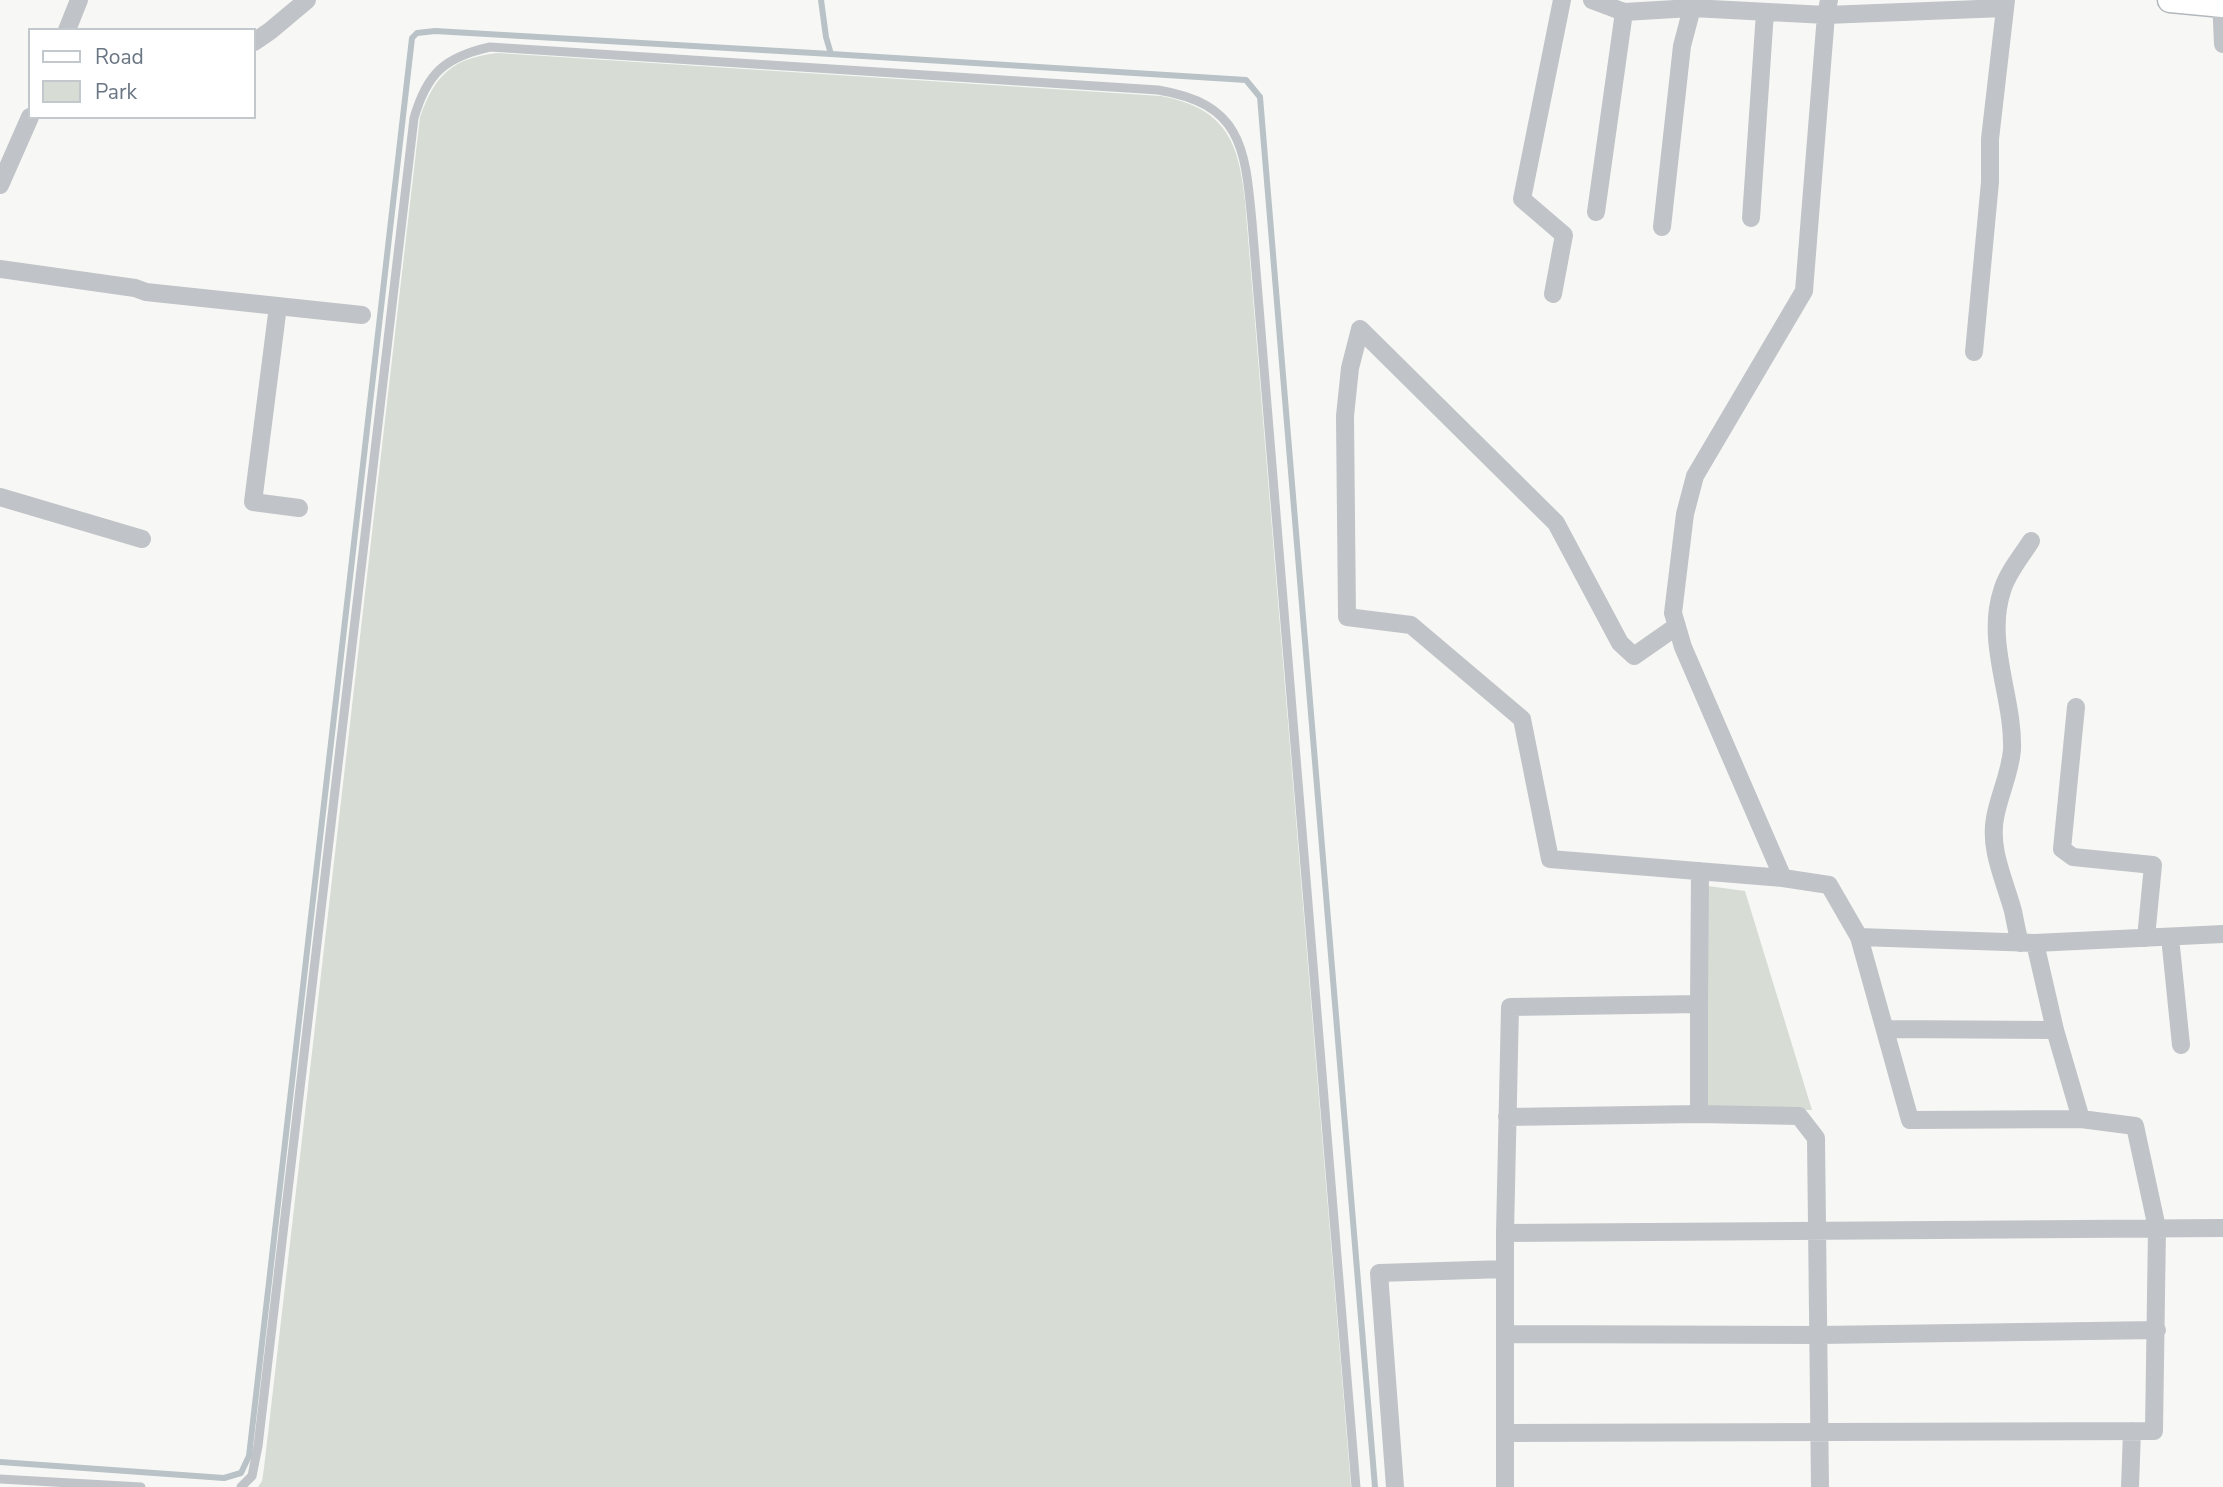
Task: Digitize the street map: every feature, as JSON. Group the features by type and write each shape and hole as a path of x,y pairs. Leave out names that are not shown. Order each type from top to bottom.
{"street":[{"path":"68,28 79,0"},
{"path":"256,40 307,0"},
{"path":"1553,294 1564,235 1522,199 1562,0"},
{"path":"1592,0 1624,12 1683,6 1765,12 2005,4 1990,139 1990,182 1974,352"},
{"path":"2170,0 2222,3 2223,44"},
{"path":"1662,227 1682,47 1683,6"},
{"path":"1783,878 1683,646 1673,613 1685,514 1695,476 1804,290 1827,8"},
{"path":"1596,212 1624,12"},
{"path":"1751,218 1765,12"},
{"path":"0,185 29,119"},
{"path":"0,269 135,288 146,292 362,315"},
{"path":"278,306 253,502 299,508"},
{"path":"1506,1433 2154,1431 2157,1228 2135,1126 2081,1119 1910,1120 1859,937 1829,885 1783,878 1550,859 1522,719 1411,625 1347,617 1345,416 1350,368 1360,329 1556,523 1620,643 1634,656 1677,626"},
{"path":"0,497 142,539"},
{"path":"2031,541 2009,574 2001,592 1996,620 2011,721 2012,752 1995,819 1994,841 1997,861 2013,911 2027,943 2081,1119"},
{"path":"2076,707 2062,849 2073,857 2153,865 2146,938"},
{"path":"1699,1114 1700,871"},
{"path":"1859,937 2027,943 2223,934"},
{"path":"2170,937 2182,1045"},
{"path":"1505,1487 1504,1233 1510,1007 1699,1004"},
{"path":"1885,1029 2055,1030"},
{"path":"1507,1117 1699,1114 1799,1116 1816,1138 1820,1487"},
{"path":"1504,1233 2223,1228"},
{"path":"1395,1487 1380,1273 1505,1269"},
{"path":"1506,1334 1820,1335 2157,1330"},
{"path":"2130,1487 2132,1431"}],"lane":[{"path":"241,1487 252,1476 258,1446 415,118 421,95 429,80 465,52 490,47 1158,90 1182,94 1204,104 1225,120 1237,137 1247,164 1356,1487"},
{"path":"0,1479 142,1487"}],"green space":[{"path":"498,53 1161,96 1183,101 1200,109 1225,130 1238,161 1245,201 1351,1487 258,1487 264,1468 420,117 432,90 447,71 469,59"},
{"path":"1708,886 1745,891 1812,1110 1708,1107"}],"waterway":[{"path":"821,0 831,54"},
{"path":"0,1462 224,1478 241,1473 249,1456 412,38 417,33 435,31 1246,80 1260,97 1375,1487"}]}
